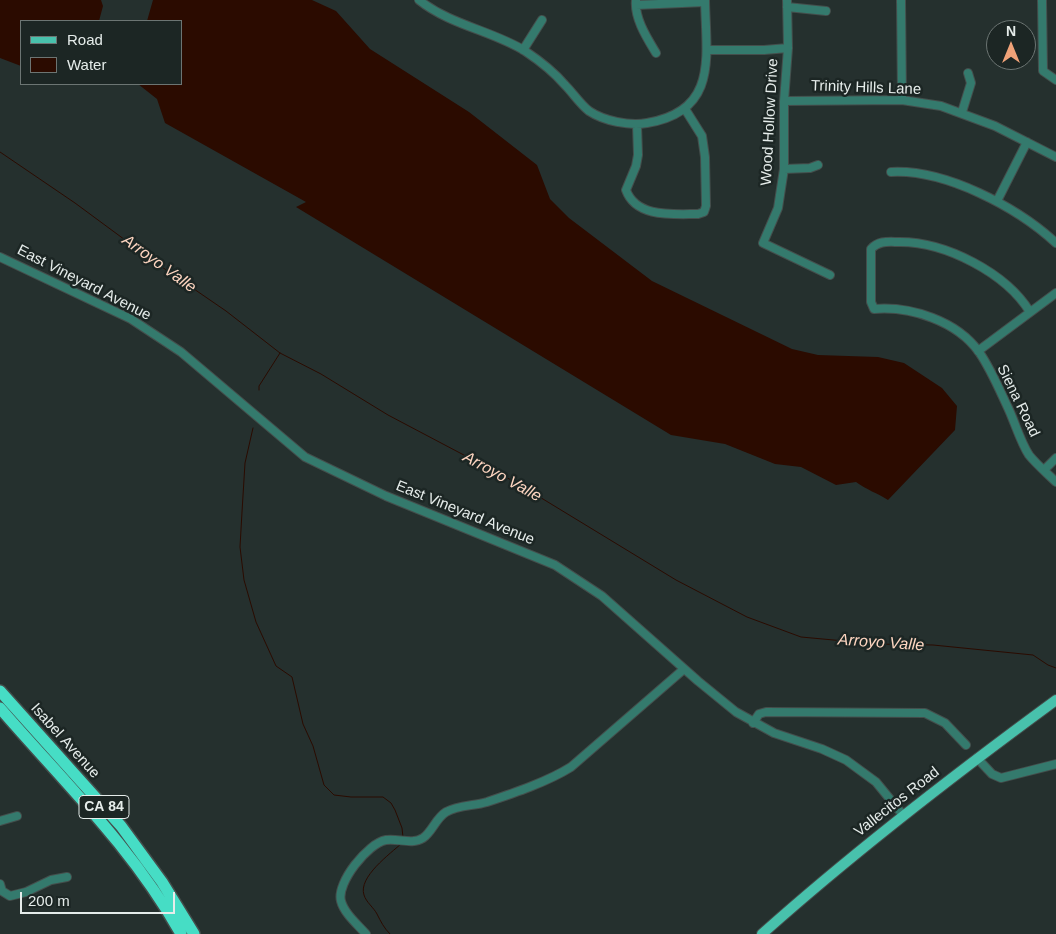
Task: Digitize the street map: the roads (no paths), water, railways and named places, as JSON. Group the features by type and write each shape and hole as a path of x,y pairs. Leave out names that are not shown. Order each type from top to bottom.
{"highway":[{"name":"Isabel Avenue","path":"0,691 121,826 166,888 194,934"},
{"name":"Isabel Avenue","path":"0,708 112,834 153,888 181,934"}],"main road":[{"name":"Vallecitos Road","path":"762,934 903,815 1056,700"}],"street":[{"path":"419,0 458,23 523,50 550,70 588,110 599,116 637,124 663,120 685,109 699,92 704,80 707,50 705,1 636,2 640,23 656,54"},
{"path":"901,0 902,100"},
{"path":"1042,0 1043,71 1056,80"},
{"path":"787,4 826,11"},
{"name":"Wood Hollow Drive","path":"787,4 788,48 784,101 784,169 778,208 763,243 830,275"},
{"path":"523,50 542,20"},
{"path":"707,50 741,51 788,48"},
{"path":"962,112 971,83 968,72"},
{"name":"Trinity Hills Lane","path":"784,101 902,100 941,106 962,112 996,126 1056,158"},
{"path":"637,124 638,155 636,166 626,190 629,197 635,205 654,213 698,214 704,212 706,206 705,156 702,136 685,109"},
{"path":"997,201 1027,142"},
{"path":"784,169 818,166"},
{"path":"891,172 935,177 997,201 1023,216 1056,243"},
{"name":"Siena Road","path":"1030,312 1016,294 1001,280 984,268 961,257 924,244 881,242 871,249 871,302 874,309 907,310 936,319 959,333 978,351 999,388 1029,454 1056,482"},
{"name":"East Vineyard Avenue","path":"0,257 131,319 181,352 305,457 386,496 555,565 602,596 684,669 736,712 774,733 822,749 846,760 876,782 903,815"},
{"path":"978,351 1056,293"},
{"path":"1044,470 1056,458"},
{"path":"366,934 346,911 340,896 344,882 364,853 377,843 386,840 417,840 424,837 446,812 486,802 560,774 571,767 684,669"},
{"path":"753,723 759,714 766,712 925,713 945,723 966,745"},
{"path":"977,758 992,774 1001,778 1056,764"},
{"path":"0,821 17,816"},
{"path":"0,884 2,891 10,896 26,892 51,880 67,877"}],"water":[{"path":"0,0 101,0 103,6 99,20 20,20 20,66 0,58"},
{"path":"153,0 312,0 336,11 370,49 469,112 537,165 550,199 569,218 652,281 792,349 818,355 878,357 904,363 942,388 957,406 955,430 888,500 856,482 836,485 801,467 775,464 725,444 671,435 296,207 306,202 165,123 157,99 139,85 182,85 182,20 147,20"}],"waterway":[{"name":"Arroyo Valle","path":"0,152 226,311 280,353 321,374 388,415 515,482 676,580 747,617 801,637 877,644 933,645 1033,655 1056,668"},
{"path":"259,390 259,386 280,353"},
{"path":"253,428 245,463 240,547 244,580 256,622 276,666 292,677 303,724 313,746 324,785 334,795 383,797 391,803 395,810 402,828 403,837"},
{"path":"390,934 366,900 363,888 376,866 402,843"}]}
